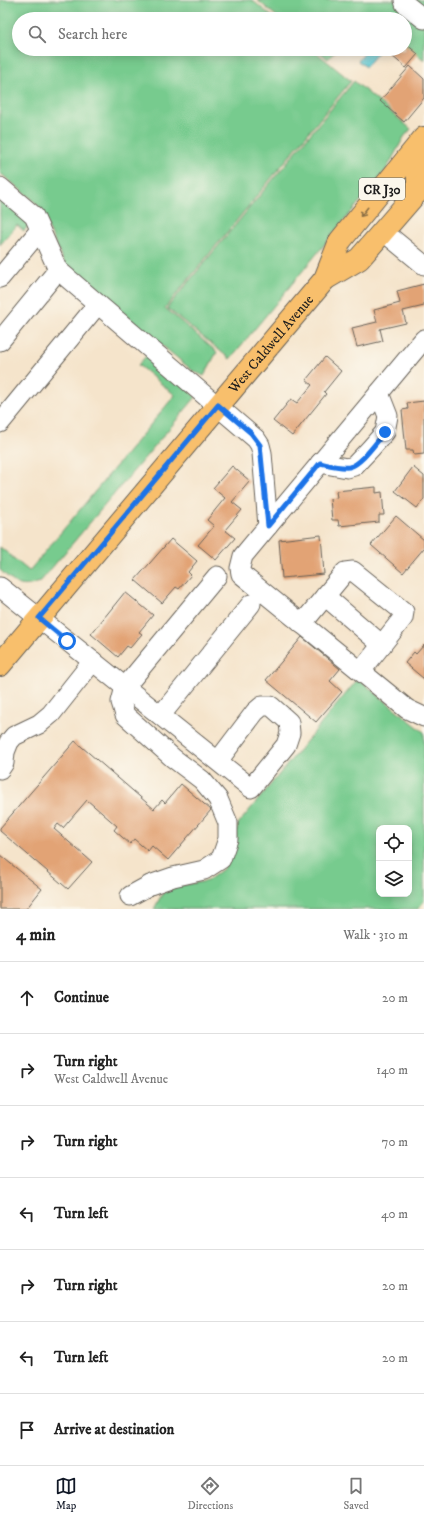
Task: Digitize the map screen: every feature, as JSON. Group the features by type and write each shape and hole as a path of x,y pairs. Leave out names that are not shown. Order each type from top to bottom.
{"main road":[{"name":"West Caldwell Avenue","path":"0,665 325,279 340,241 424,138"},
{"path":"420,194 418,172 424,164"},
{"name":"West Caldwell Avenue","path":"325,279 359,259 420,194"}],"street":[{"path":"404,0 406,4 424,19"},
{"path":"0,187 34,216 58,270 251,433 260,445 268,526"},
{"path":"0,278 40,230"},
{"path":"384,232 424,265"},
{"path":"0,341 58,270"},
{"path":"0,423 98,304"},
{"path":"424,339 243,556 240,568 241,574 302,624 407,709 424,717"},
{"path":"320,463 347,468 354,466 372,448 385,432 388,416 379,393"},
{"path":"302,624 345,572 353,571 404,612 403,618 361,671"},
{"path":"130,896 150,885 173,877 204,870 221,859 228,839 228,823 218,799 202,780 173,758 125,715 121,702 125,687 217,576"},
{"path":"0,586 218,761"},
{"path":"325,596 382,645"},
{"path":"161,715 251,604"},
{"path":"0,769 4,763 5,752 9,742 14,736 39,724 51,714 93,661"}],"green space":[{"path":"0,0 252,0 267,12 12,12 12,56 321,56 351,81 165,308 217,352 204,376 193,371 65,265 39,207 32,199 0,173"},
{"path":"257,0 424,0 424,60 412,50 412,12 272,12"},
{"path":"354,81 411,129 404,137 386,170 230,359 167,308"},
{"path":"0,193 24,212 28,226 24,231 17,225 0,245"},
{"path":"149,353 196,397 40,582 22,585 14,582 0,570 0,547 29,571 175,395 138,365"},
{"path":"358,679 424,732 424,901 418,909 154,909 162,894 172,887 207,881 223,869 232,855 238,824"}],"water":[{"path":"362,56 375,56 366,67 358,61"}],"building":[{"path":"412,49 418,54 406,68 392,56 412,56"},
{"path":"410,66 424,79 424,98 404,122 380,101"},
{"path":"424,284 424,306 403,311 406,323 380,329 383,341 357,347 352,328 377,322 374,310 400,303 397,291"},
{"path":"325,357 341,371 324,392 326,394 292,436 273,421 291,399 297,403 312,385 306,380"},
{"path":"424,401 424,454 414,455 413,450 406,450 402,410 408,409 407,403"},
{"path":"232,466 250,481 232,502 242,510 225,530 235,538 216,560 198,545 214,526 207,520 225,498 213,488"},
{"path":"413,467 424,476 424,499 417,508 395,491"},
{"path":"376,487 376,493 382,492 384,515 379,515 379,522 339,526 338,520 332,520 330,499 337,498 336,491"},
{"path":"396,516 424,540 424,548 403,573 371,545"},
{"path":"321,535 324,574 282,578 279,540"},
{"path":"171,539 197,561 188,572 191,575 179,589 176,587 162,603 135,580"},
{"path":"125,592 153,615 139,632 142,634 130,648 127,646 118,657 91,634"},
{"path":"302,637 340,669 330,681 342,692 316,722 266,680"},
{"path":"424,645 424,679 405,663 414,652 416,654"},
{"path":"75,741 154,809 162,800 165,803 181,784 211,810 168,860 152,846 148,851 134,839 130,844 114,830 117,826 87,800 63,828 58,824 54,829 92,862 68,889 0,831 0,828"},
{"path":"0,855 42,889 26,909 0,909"}],"route":[{"path":"67,641 39,618 218,405 251,433 260,445 262,453 268,526 320,463 347,468 354,466 385,432"}]}
